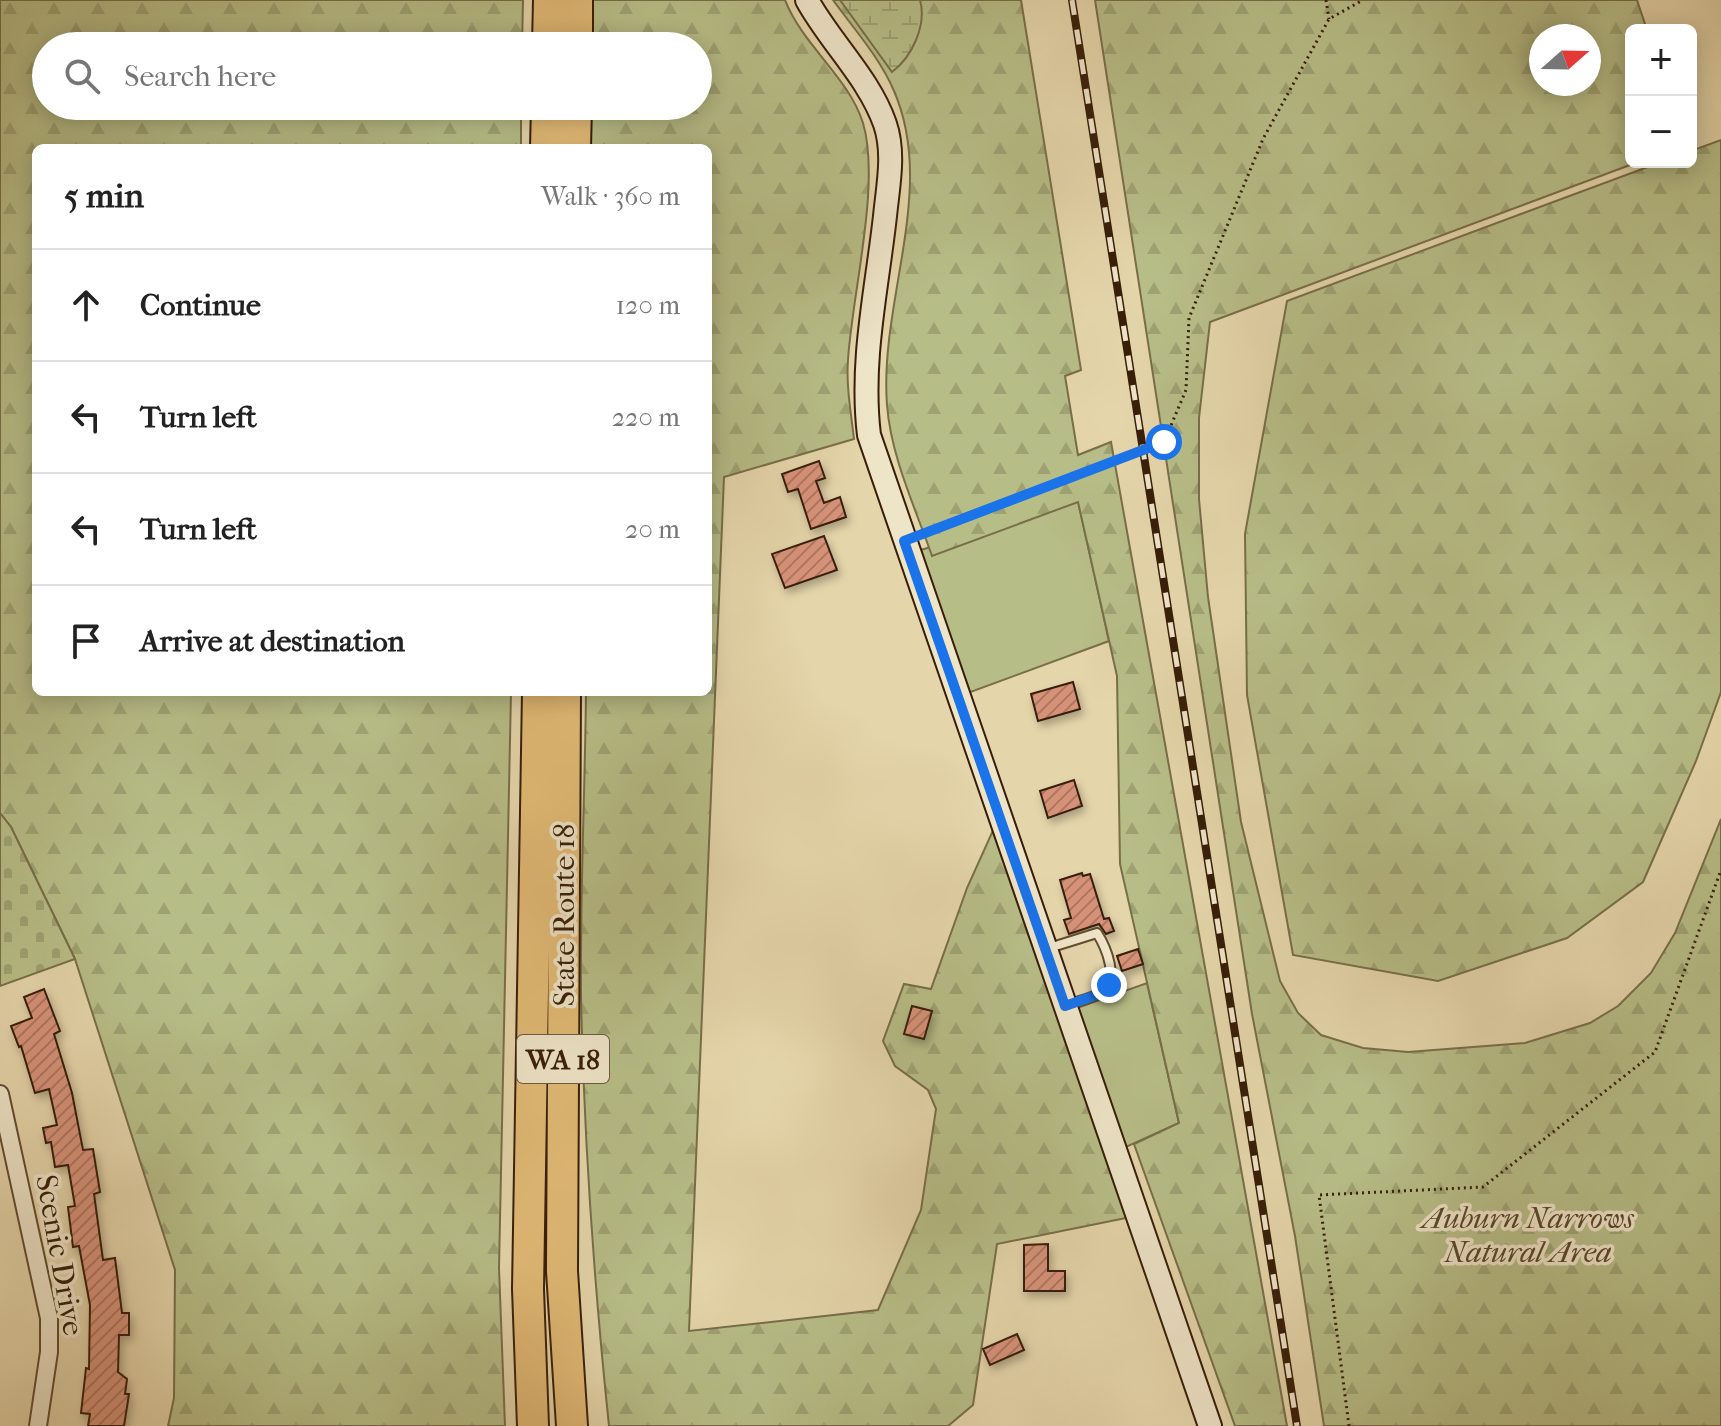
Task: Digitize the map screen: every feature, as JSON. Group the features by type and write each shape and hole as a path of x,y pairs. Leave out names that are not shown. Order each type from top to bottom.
{"highway":[{"path":"548,32 549,0"},
{"path":"577,0 577,32"},
{"path":"546,144 547,120"},
{"path":"575,144 576,120"},
{"name":"State Route 18","path":"533,1426 528,1289 538,696"},
{"name":"State Route 18","path":"565,696 562,1211 564,1336 572,1426"},
{"path":"562,1211 580,1326 590,1426"}],"main road":[{"path":"807,0 870,95 886,126 891,161 865,398 869,435 1210,1426"}],"street":[{"name":"Scenic Drive","path":"0,1094 49,1318 49,1352 38,1426"}],"lane":[{"path":"1045,950 1092,932 1100,937 1111,970 1109,985 1102,993 1065,1006"}],"path":[{"path":"1326,0 1329,19"},
{"path":"904,541 1164,442 1186,390 1189,318 1263,139 1329,19 1363,0"},
{"path":"1349,1426 1319,1195 1483,1187 1655,1052 1721,870"}],"green space":[{"path":"0,0 523,0 522,32 32,32 32,120 521,120 521,144 32,144 32,696 511,696 499,1268 505,1426 168,1426 174,1398 175,1270 75,959 11,827 0,813"},
{"path":"592,0 785,0 803,32 847,90 863,123 869,176 848,370 854,439 724,477 689,1331 878,1310 921,1210 936,1109 928,1090 895,1066 883,1041 904,984 931,989 967,888 999,817 1126,1218 997,1244 973,1405 948,1426 609,1426 590,1211 582,1050 581,920 586,696 712,696 712,144 590,144 590,120 712,120 712,32 591,32"},
{"path":"833,0 1021,0 1081,370 1065,376 1078,455 1111,442 1287,1426 1235,1426 1134,1144 1179,1123 1120,864 1117,676 1078,502 932,556 893,444 887,405 891,326 909,206 910,167 906,129 894,91 882,67"},
{"path":"840,0 920,0 921,20 916,40 906,58 892,72"},
{"name":"Auburn Narrows Natural Area","path":"1095,0 1637,0 1645,24 1625,24 1625,167 1210,322 1199,418 1199,499 1208,597 1241,822 1280,981 1298,1013 1321,1035 1363,1048 1408,1052 1525,1043 1590,1023 1618,1006 1651,973 1675,933 1721,819 1721,1426 1324,1426 1295,1236 1252,1014"},
{"path":"1721,140 1721,692 1696,761 1643,882 1567,938 1438,981 1293,955 1247,695 1245,534 1287,301 1645,168 1697,168 1697,149"},
{"path":"1078,501 1109,641 957,697 908,554"},
{"path":"0,813 11,827 75,959 0,986"},
{"path":"1147,983 1179,1123 1115,1152 1066,1012"}],"building":[{"path":"819,461 825,478 816,481 824,503 840,497 846,517 811,529 798,489 788,492 782,474"},
{"path":"824,536 837,570 785,588 772,554"},
{"path":"1073,682 1080,709 1038,721 1031,694"},
{"path":"1074,780 1082,806 1048,818 1040,791"},
{"path":"1082,873 1083,876 1090,874 1104,919 1109,918 1114,931 1106,934 1099,924 1069,934 1064,920 1071,918 1060,880"},
{"path":"1138,949 1143,964 1122,971 1117,956"},
{"path":"44,989 60,1031 54,1034 72,1093 83,1150 93,1149 100,1192 94,1194 103,1260 115,1258 122,1313 129,1313 129,1335 119,1335 118,1372 127,1379 125,1394 129,1394 124,1426 88,1426 90,1414 81,1413 86,1368 89,1369 90,1305 79,1246 73,1247 68,1207 75,1206 68,1165 55,1167 51,1142 46,1143 43,1128 57,1125 49,1089 35,1093 21,1046 11,1026 32,1018 24,997"},
{"path":"912,1006 932,1011 924,1039 904,1034"},
{"path":"1048,1244 1048,1271 1065,1271 1065,1291 1024,1291 1024,1245"},
{"path":"1017,1334 1024,1350 990,1365 983,1349"}],"railway":[{"path":"1072,0 1297,1426"}],"route":[{"path":"1109,985 1102,993 1065,1006 904,541 1164,442"}]}
